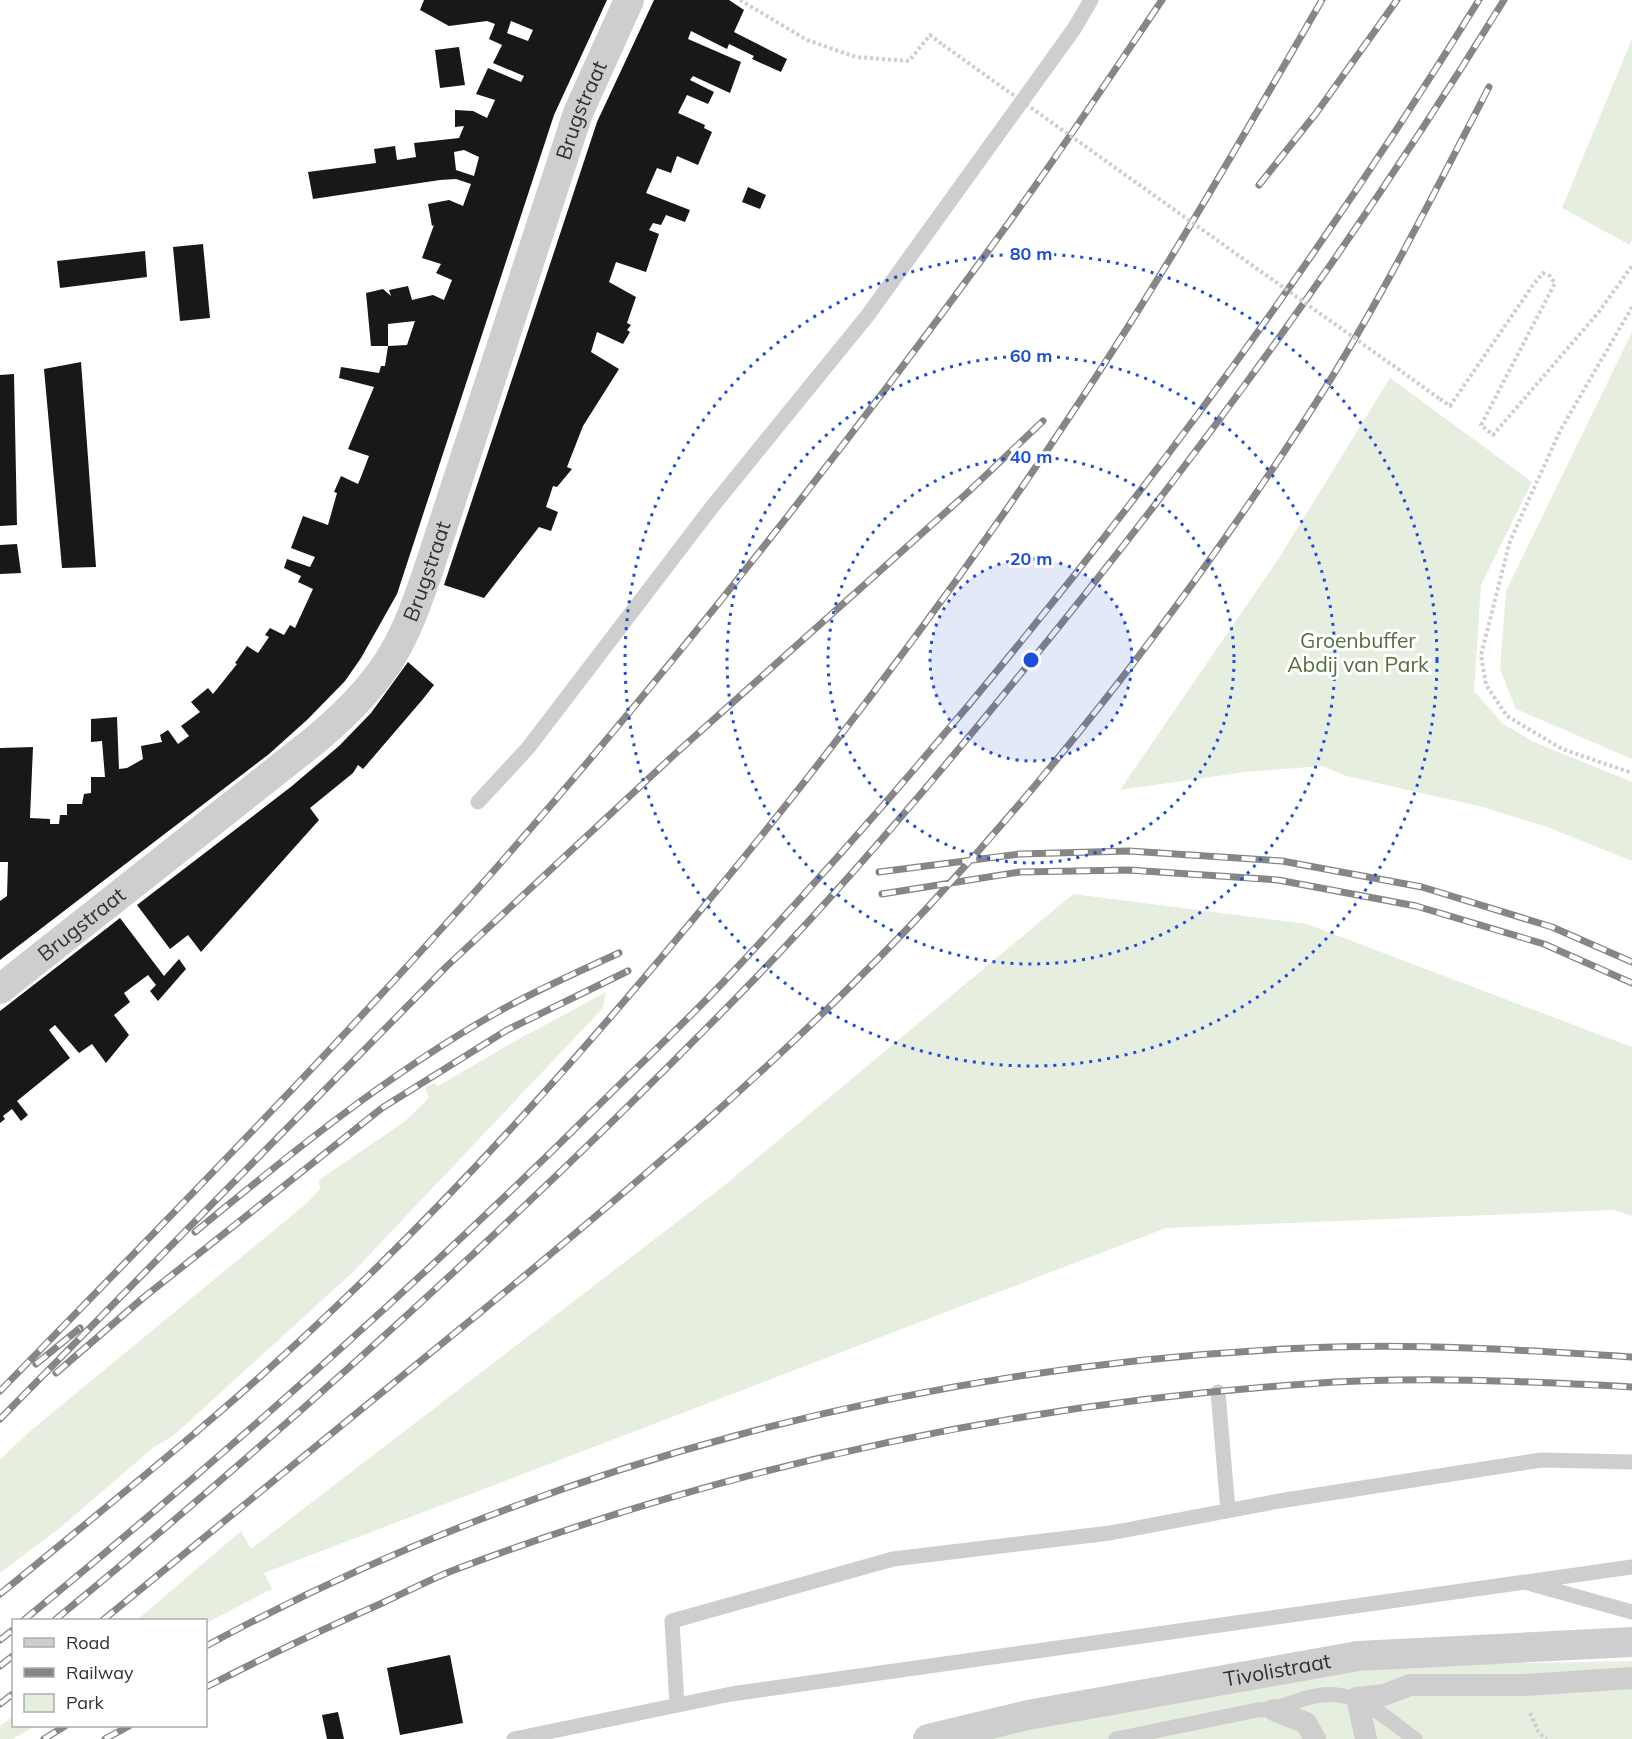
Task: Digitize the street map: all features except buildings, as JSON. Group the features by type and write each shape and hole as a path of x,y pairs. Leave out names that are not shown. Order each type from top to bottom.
{"street":[{"name":"Brugstraat","path":"0,989 314,741 347,713 388,663 405,632 428,571 578,113 629,0"},
{"name":"Tivolistraat","path":"928,1739 1028,1715 1358,1656 1632,1642"},
{"path":"1366,1739 1357,1698 1384,1695 1410,1685 1526,1684 1632,1678"},
{"path":"1274,1710 1306,1723 1315,1739"}],"lane":[{"path":"478,802 528,748 712,507 868,315 1074,29 1091,0"},
{"path":"1218,1392 1228,1511"},
{"path":"677,1705 672,1621 893,1559 1110,1533 1228,1511 1540,1460 1632,1462"},
{"path":"514,1739 730,1694 1632,1567"},
{"path":"1521,1581 1632,1612"},
{"path":"1116,1739 1257,1710 1274,1710 1321,1694 1357,1698 1415,1739"}],"path":[{"path":"740,0 807,40 856,57 909,61 930,35 1450,406 1542,273 1550,276 1555,283 1481,425 1493,435 1598,313 1632,266"},
{"path":"1632,307 1560,431 1510,541 1481,655 1485,685 1507,716 1562,749 1632,774"}],"green space":[{"path":"1632,39 1632,240 1630,245 1562,208"},
{"path":"1632,332 1632,759 1516,709 1500,669 1506,591"},
{"name":"Groenbuffer Abdij van Park","path":"1390,378 1532,482 1481,585 1474,691 1503,724 1534,742 1632,782 1632,861 1547,827 1483,807 1346,776 1323,766 1245,772 1120,790 1279,558"},
{"path":"1073,894 1307,924 1632,1047 1632,1216 1613,1210 1166,1228 264,1573 272,1589 207,1622 207,1619 138,1619 241,1531 251,1549 720,1189"},
{"path":"606,992 603,1008 354,1271 173,1436 154,1447 61,1527 0,1573 0,1460 29,1432 307,1203 320,1189 319,1180 404,1122 429,1098 425,1088 434,1083 438,1086"},
{"path":"1632,1661 1632,1739 973,1739 1358,1666"},
{"path":"12,1717 12,1727 33,1727 13,1739 0,1739 0,1726"}],"railway":[{"path":"0,1391 248,1136 370,1006 490,875 630,712 765,545 896,375 1041,178 1162,0"},
{"path":"0,1594 217,1414 301,1340 393,1252 539,1098 678,938 818,765 910,644 999,521 1115,346 1176,248 1322,0"},
{"path":"1259,185 1317,112 1397,0"},
{"path":"25,1619 174,1495 320,1367 464,1235 699,1007 834,861 1033,627 1221,383 1396,130 1479,0"},
{"path":"56,1619 233,1470 493,1236 661,1074 743,991 849,876 1018,677 1211,431 1391,176 1504,0"},
{"path":"104,1619 536,1267 709,1118 766,1067 875,962 979,851 1125,674 1171,614 1259,489 1352,344 1400,259 1489,87"},
{"path":"0,1419 447,966 675,754 966,494 1043,421"},
{"path":"879,872 1020,854 1129,851 1282,861 1422,887 1552,927 1632,962"},
{"path":"882,894 1020,872 1129,870 1278,880 1416,906 1544,944 1632,983"},
{"path":"195,1232 304,1144 417,1062 511,1005 619,953"},
{"path":"56,1373 143,1298 382,1108 507,1030 628,971"},
{"path":"36,1364 80,1328"},
{"path":"207,1645 335,1581 467,1525 602,1476 739,1435 879,1402 1020,1376 1163,1358 1306,1348 1428,1347 1632,1357"},
{"path":"207,1687 314,1634 454,1570 557,1533 661,1500 767,1471 873,1446 981,1424 1088,1407 1306,1384 1428,1380 1510,1381 1632,1387"},
{"path":"0,1640 12,1631"},
{"path":"0,1666 12,1657"},
{"path":"0,1704 12,1695"},
{"path":"44,1739 63,1727"},
{"path":"105,1739 127,1727"}]}
